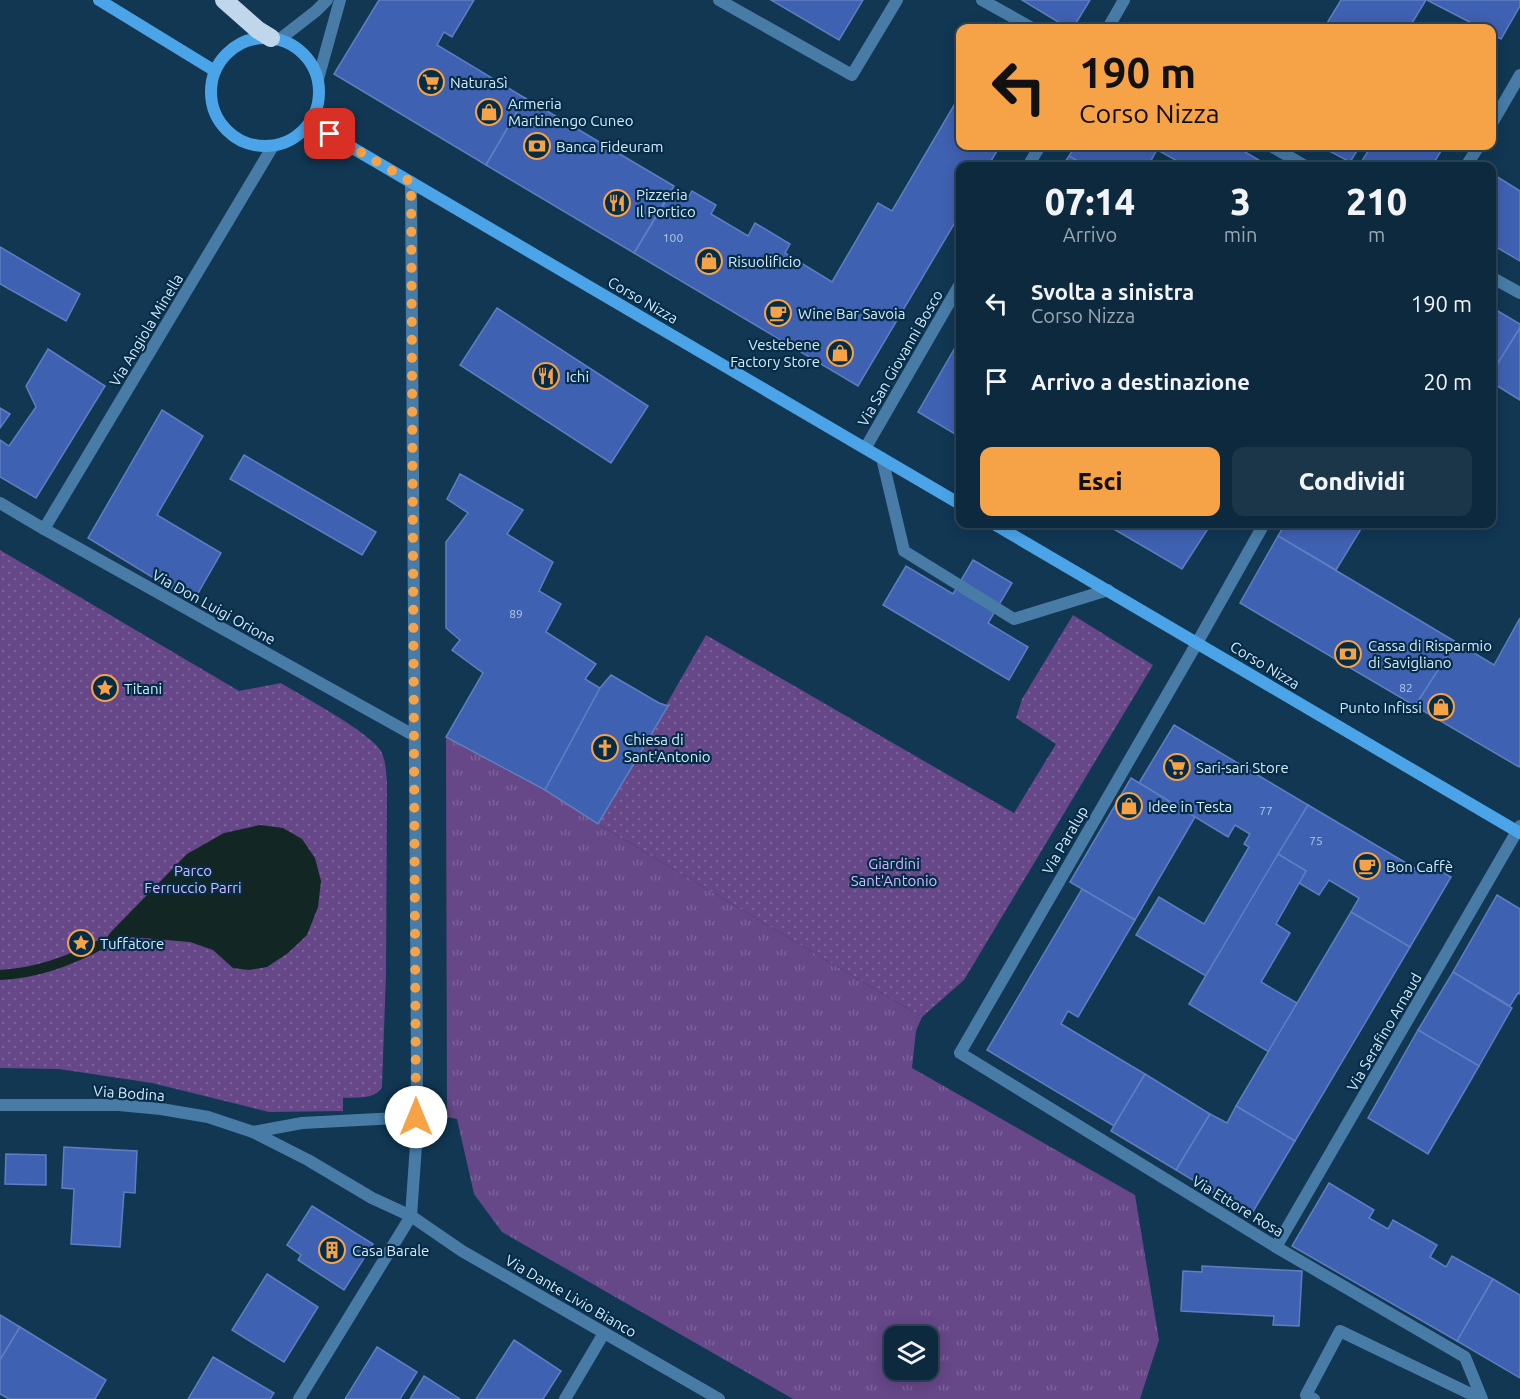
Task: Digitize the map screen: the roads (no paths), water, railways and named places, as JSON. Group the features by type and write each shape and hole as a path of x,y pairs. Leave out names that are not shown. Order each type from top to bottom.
{"highway":[{"path":"224,0 258,30 275,39"}],"main road":[{"path":"99,0 214,71"},
{"path":"257,38 275,39 293,45 304,54 313,66 320,94 317,109 310,123 300,134 287,142 273,146 256,146 241,141 217,118 212,103 211,87 214,71 231,49 257,38"},
{"name":"Corso Nizza","path":"310,123 956,502"},
{"name":"Corso Nizza","path":"1001,528 1519,830"}],"street":[{"path":"275,39 316,11 327,0"},
{"path":"318,79 340,0"},
{"path":"719,0 852,75 897,0"},
{"path":"982,0 1025,24"},
{"path":"1110,24 1124,0"},
{"path":"1496,116 1520,75"},
{"name":"Via Angiola Minella","path":"44,529 273,146"},
{"path":"1278,150 1298,162"},
{"path":"299,1399 411,1216 416,1117 411,182"},
{"path":"1496,280 1520,293"},
{"name":"Via San Giovanni Bosco","path":"866,447 956,291"},
{"path":"882,458 904,551 1014,619 1108,590"},
{"name":"Via Don Luigi Orione","path":"0,503 415,736"},
{"name":"Via Paralup","path":"960,1053 1262,528"},
{"name":"Via Serafino Arnaud","path":"1276,1247 1519,830"},
{"name":"Via Ettore Rosa","path":"960,1053 1276,1247 1465,1357 1481,1399"},
{"name":"Via Bodina","path":"0,1105 119,1105 208,1117 253,1132 308,1160 372,1198 411,1216"},
{"name":"Via Bodina","path":"253,1132 302,1123 416,1117"},
{"name":"Via Dante Livio Bianco","path":"411,1216 462,1251 719,1399"},
{"path":"1314,1399 1306,1395 1340,1331 1481,1399"},
{"path":"565,1399 604,1332"}],"waterway":[{"path":"0,975 27,972 53,965 102,944"}],"place":[{"name":"NaturaSì","path":"431,82"},
{"name":"Armeria Martinengo Cuneo","path":"489,112"},
{"name":"Banca Fideuram","path":"537,146"},
{"name":"Pizzeria Il Portico","path":"617,203"},
{"name":"Risuolificio","path":"709,261"},
{"name":"Wine Bar Savoia","path":"778,313"},
{"name":"Vestebene Factory Store","path":"840,353"},
{"name":"Ichi","path":"546,376"},
{"name":"Cassa di Risparmio di Savigliano","path":"1348,654"},
{"name":"Titani","path":"105,688"},
{"name":"Punto Infissi","path":"1441,707"},
{"name":"Chiesa di Sant'Antonio","path":"605,748"},
{"name":"Sari-sari Store","path":"1177,767"},
{"name":"Idee in Testa","path":"1129,806"},
{"name":"Bon Caffè","path":"1367,866"},
{"name":"Tuffatore","path":"81,943"},
{"name":"Casa Barale","path":"332,1250"}],"park label":[{"name":"Giardini Sant'Antonio","path":"894,872"},
{"name":"Parco Ferruccio Parri","path":"193,878"}]}
